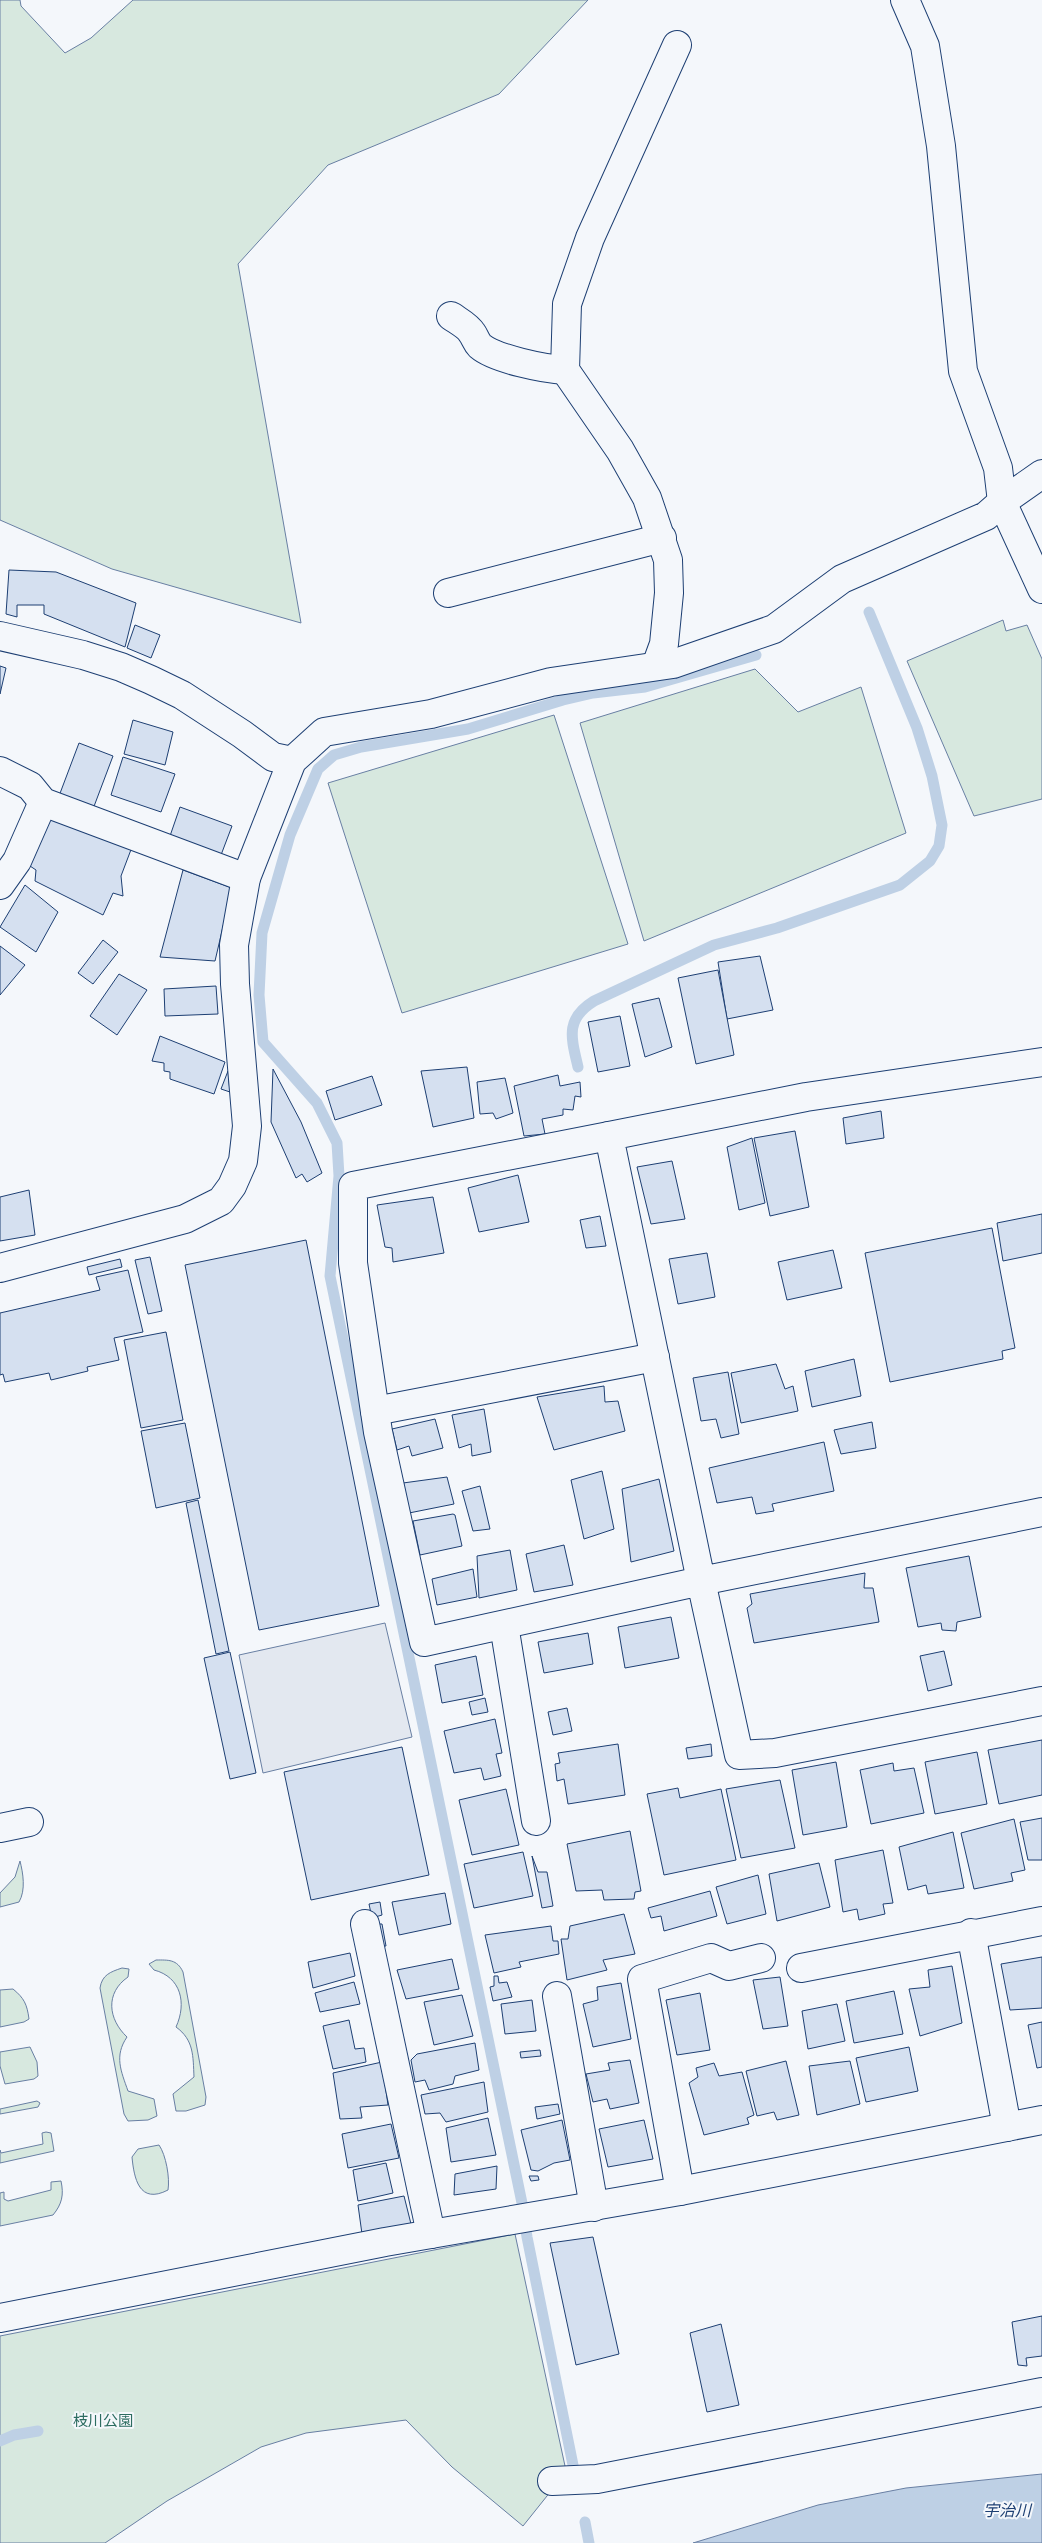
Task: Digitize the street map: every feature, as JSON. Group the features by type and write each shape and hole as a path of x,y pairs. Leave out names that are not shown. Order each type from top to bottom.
{"street":[{"path":"905,0 925,46 940,146 963,371 998,468 1002,502 1042,589"},
{"path":"656,666 664,644 669,593 668,560 662,538 647,498 620,450 565,370 568,304 590,238 677,45"},
{"path":"451,316 469,329 475,341 485,349 524,363 549,369 565,370"},
{"path":"0,1268 160,1228 185,1219 221,1202 232,1186 243,1161 247,1126 235,984 234,946 246,878 292,761 324,732 431,714 552,682 673,664 774,629 842,579 986,516 1002,502 1042,474"},
{"path":"448,593 662,538"},
{"path":"0,636 82,655 144,677 182,695 242,734 273,757 292,761"},
{"path":"0,771 30,786 43,802 246,878"},
{"path":"0,885 17,860 43,802"},
{"path":"1042,1062 806,1098 352,1186 352,1263 375,1412 424,1642 701,1581 1042,1512"},
{"path":"609,1136 739,1755 775,1753 1042,1701"},
{"path":"375,1412 655,1358"},
{"path":"504,1625 536,1821"},
{"path":"0,1828 29,1822"},
{"path":"801,1968 971,1933 1042,1921"},
{"path":"365,1924 431,2234"},
{"path":"971,1933 1007,2127"},
{"path":"680,2191 642,1979 711,1958 729,1966 761,1958"},
{"path":"557,1996 594,2207"},
{"path":"0,2318 431,2234 680,2191 1042,2120"},
{"path":"552,2481 606,2477 1042,2392"}],"green space":[{"path":"0,0 20,0 21,6 65,53 91,38 133,0 588,0 499,94 328,165 238,264 301,623 112,569 0,520"},
{"path":"1003,620 1006,631 1027,625 1042,659 1042,799 974,816 907,661"},
{"path":"755,669 798,712 861,687 906,833 644,941 580,723"},
{"path":"554,715 628,944 402,1013 328,783"},
{"path":"20,1861 23,1892 19,1902 0,1907 0,1893 15,1877"},
{"path":"156,1960 175,1962 183,1972 206,2097 205,2105 186,2111 176,2111 173,2094 194,2077 191,2049 186,2037 176,2027 181,2009 179,1992 170,1978 154,1970 149,1964"},
{"path":"122,1968 129,1969 128,1977 115,1991 112,2006 116,2022 127,2037 121,2051 120,2064 128,2091 154,2099 157,2116 148,2120 128,2121 124,2114 100,1988 107,1975"},
{"path":"13,1989 24,2002 29,2019 24,2022 0,2027 0,1990"},
{"path":"30,2047 37,2062 38,2076 34,2079 5,2084 0,2066 0,2052"},
{"path":"37,2101 40,2103 38,2107 0,2114 0,2109"},
{"path":"42,2133 51,2133 54,2151 0,2163 0,2150 1,2153 43,2144"},
{"path":"159,2145 167,2167 168,2190 158,2194 150,2194 144,2192 137,2181 132,2157 138,2149"},
{"path":"61,2181 62,2199 53,2215 0,2226 0,2193 4,2192 4,2199 8,2201 51,2190 51,2182"},
{"name":"枝川公園","path":"515,2234 565,2466 551,2491 523,2526 452,2467 406,2420 306,2433 261,2447 167,2501 105,2543 0,2543 0,2336"}],"shaded area":[{"path":"385,1623 412,1737 263,1773 239,1655"}],"water":[{"name":"宇治川","path":"1042,2474 1042,2543 693,2543 818,2505 906,2488"}],"building":[{"path":"9,570 56,572 136,603 125,647 44,614 44,605 17,605 17,617 6,614"},
{"path":"135,625 160,635 151,658 127,648"},
{"path":"0,666 6,668 0,694"},
{"path":"133,720 173,732 165,765 124,754"},
{"path":"79,743 113,756 93,809 59,796"},
{"path":"123,757 175,774 161,812 111,795"},
{"path":"180,807 232,826 221,855 170,836"},
{"path":"49,814 132,847 121,876 123,896 113,893 103,915 35,881 36,870 27,864"},
{"path":"183,870 232,888 215,961 160,957"},
{"path":"25,885 58,912 36,952 0,927"},
{"path":"103,940 118,952 93,984 78,973"},
{"path":"0,946 25,965 0,995"},
{"path":"760,956 773,1010 727,1019 718,962"},
{"path":"718,970 734,1055 696,1064 678,978"},
{"path":"119,974 147,990 117,1035 90,1016"},
{"path":"216,986 218,1014 165,1016 164,989"},
{"path":"659,998 672,1047 645,1057 632,1004"},
{"path":"620,1016 630,1066 598,1072 588,1022"},
{"path":"160,1036 225,1062 214,1094 170,1079 170,1072 164,1071 164,1063 152,1061"},
{"path":"467,1067 474,1118 433,1127 421,1071"},
{"path":"273,1069 301,1122 322,1173 307,1182 302,1174 296,1178 271,1122"},
{"path":"228,1071 230,1092 221,1089"},
{"path":"558,1075 560,1086 580,1082 581,1097 575,1096 573,1110 563,1109 563,1115 542,1119 545,1134 524,1136 514,1086"},
{"path":"372,1076 382,1105 335,1120 326,1091"},
{"path":"505,1078 513,1113 496,1119 493,1113 480,1114 477,1082"},
{"path":"881,1111 884,1138 846,1144 843,1118"},
{"path":"795,1131 809,1207 770,1216 754,1138"},
{"path":"752,1138 765,1203 739,1210 727,1147"},
{"path":"672,1161 685,1219 651,1224 637,1167"},
{"path":"518,1175 529,1222 479,1232 468,1188"},
{"path":"29,1190 35,1235 0,1241 0,1197"},
{"path":"433,1197 444,1253 393,1262 392,1248 385,1247 377,1205"},
{"path":"1042,1214 1042,1253 1003,1261 997,1223"},
{"path":"600,1216 606,1246 586,1248 580,1220"},
{"path":"992,1228 1015,1348 1002,1351 1003,1359 890,1382 865,1253"},
{"path":"306,1240 379,1606 259,1630 185,1265"},
{"path":"833,1250 842,1288 787,1300 778,1262"},
{"path":"707,1253 715,1297 678,1304 669,1259"},
{"path":"150,1257 162,1311 148,1314 135,1260"},
{"path":"120,1259 122,1267 89,1275 87,1267"},
{"path":"128,1270 143,1332 114,1338 119,1360 87,1367 88,1371 51,1380 49,1373 5,1382 3,1374 0,1375 0,1313 100,1290 96,1277"},
{"path":"166,1332 183,1420 141,1428 124,1340"},
{"path":"854,1359 861,1396 812,1407 805,1371"},
{"path":"776,1364 785,1389 793,1386 798,1411 741,1423 731,1373"},
{"path":"728,1372 739,1434 721,1438 716,1419 701,1421 693,1378"},
{"path":"604,1386 605,1402 618,1401 625,1431 554,1450 537,1397"},
{"path":"484,1409 491,1452 472,1456 471,1444 459,1448 452,1415"},
{"path":"435,1419 443,1448 412,1456 409,1446 397,1450 392,1429"},
{"path":"872,1422 876,1448 841,1454 834,1430"},
{"path":"185,1423 200,1498 156,1508 141,1431"},
{"path":"824,1442 834,1491 772,1504 774,1511 756,1514 752,1497 717,1503 709,1468"},
{"path":"602,1471 614,1529 584,1539 571,1480"},
{"path":"447,1477 454,1504 409,1513 403,1483"},
{"path":"659,1479 674,1551 631,1562 622,1489"},
{"path":"480,1486 490,1529 473,1531 462,1491"},
{"path":"198,1500 229,1651 216,1654 186,1503"},
{"path":"455,1515 462,1546 420,1555 413,1521"},
{"path":"564,1545 573,1585 534,1592 526,1554"},
{"path":"510,1550 517,1590 479,1598 477,1556"},
{"path":"969,1556 981,1617 957,1622 956,1631 942,1630 941,1623 918,1627 906,1568"},
{"path":"473,1569 477,1597 437,1605 432,1579"},
{"path":"865,1573 864,1588 873,1588 879,1622 754,1643 747,1608 752,1604 750,1594"},
{"path":"671,1617 679,1658 625,1668 618,1627"},
{"path":"588,1633 593,1664 544,1673 538,1642"},
{"path":"944,1651 952,1685 928,1691 920,1656"},
{"path":"230,1652 256,1773 230,1779 204,1658"},
{"path":"476,1656 483,1695 442,1703 435,1665"},
{"path":"485,1698 488,1712 472,1715 469,1702"},
{"path":"567,1708 572,1731 553,1735 548,1712"},
{"path":"495,1719 502,1753 496,1754 501,1776 484,1780 481,1768 454,1773 444,1731"},
{"path":"1042,1740 1042,1795 999,1804 988,1750"},
{"path":"618,1744 625,1795 568,1804 564,1779 557,1781 555,1764 560,1763 558,1753"},
{"path":"711,1744 712,1756 688,1759 686,1748"},
{"path":"402,1747 429,1875 311,1900 284,1772"},
{"path":"977,1752 987,1804 935,1814 925,1762"},
{"path":"836,1762 847,1827 803,1835 792,1770"},
{"path":"893,1763 894,1771 914,1768 924,1813 871,1824 860,1770"},
{"path":"780,1780 795,1848 741,1858 726,1789"},
{"path":"678,1788 680,1798 721,1789 736,1860 664,1875 647,1794"},
{"path":"506,1789 519,1845 472,1855 459,1800"},
{"path":"1042,1818 1042,1860 1028,1860 1020,1822"},
{"path":"1014,1819 1025,1870 1011,1873 1013,1881 974,1889 961,1833"},
{"path":"630,1831 641,1891 635,1892 634,1899 604,1900 602,1890 576,1891 567,1844"},
{"path":"953,1832 964,1888 928,1894 926,1885 908,1890 899,1847"},
{"path":"883,1850 893,1903 883,1904 885,1914 859,1920 857,1909 843,1912 835,1860"},
{"path":"523,1852 533,1896 474,1908 464,1864"},
{"path":"532,1856 538,1872 547,1872 553,1906 542,1908"},
{"path":"819,1863 830,1907 777,1921 769,1874"},
{"path":"758,1875 766,1914 727,1924 716,1887"},
{"path":"710,1891 717,1916 664,1931 661,1916 651,1918 648,1908"},
{"path":"445,1893 451,1924 399,1935 392,1902"},
{"path":"380,1902 382,1915 372,1918 369,1904"},
{"path":"624,1914 635,1954 603,1960 607,1970 567,1980 561,1939 568,1939 570,1926"},
{"path":"370,1924 382,1924 386,1946 374,1947"},
{"path":"551,1926 553,1941 558,1941 559,1954 519,1962 521,1967 494,1973 485,1935"},
{"path":"350,1953 355,1976 313,1988 308,1962"},
{"path":"1042,1957 1042,2008 1010,2010 1001,1964"},
{"path":"452,1959 459,1989 406,1999 397,1970"},
{"path":"952,1966 962,2023 920,2036 909,1989 930,1987 928,1970"},
{"path":"494,1976 498,1976 499,1983 507,1982 512,1997 493,2001 490,1987 494,1986"},
{"path":"780,1977 788,2026 763,2029 753,1980"},
{"path":"354,1982 360,2004 320,2012 315,1993"},
{"path":"621,1983 631,2039 593,2047 583,2004 598,2000 597,1987"},
{"path":"894,1991 903,2034 854,2043 846,2001"},
{"path":"700,1993 710,2050 677,2055 666,2000"},
{"path":"462,1995 473,2036 434,2045 424,2002"},
{"path":"532,2000 536,2031 505,2034 501,2004"},
{"path":"837,2004 845,2041 808,2049 802,2011"},
{"path":"349,2020 355,2049 364,2048 366,2062 333,2069 323,2026"},
{"path":"1042,2022 1042,2067 1037,2068 1028,2025"},
{"path":"475,2043 479,2070 455,2076 453,2084 429,2090 425,2080 415,2082 411,2060 417,2054"},
{"path":"909,2047 918,2091 866,2102 856,2058"},
{"path":"540,2050 541,2056 521,2058 520,2052"},
{"path":"630,2060 639,2103 610,2109 607,2099 593,2102 586,2074 610,2070 608,2063"},
{"path":"786,2061 799,2115 777,2120 774,2112 757,2116 746,2071"},
{"path":"850,2061 860,2104 817,2115 809,2066"},
{"path":"382,2062 388,2105 360,2107 362,2118 340,2119 333,2073"},
{"path":"714,2063 719,2076 742,2072 754,2115 747,2118 749,2124 704,2135 689,2083 698,2077 696,2068"},
{"path":"484,2082 488,2112 446,2122 440,2113 425,2114 421,2095"},
{"path":"558,2104 560,2114 537,2119 535,2107"},
{"path":"488,2118 496,2155 451,2162 446,2128"},
{"path":"562,2120 570,2160 554,2163 538,2171 531,2170 521,2130"},
{"path":"644,2120 653,2159 608,2167 599,2129"},
{"path":"391,2124 399,2158 348,2168 342,2134"},
{"path":"386,2163 393,2193 358,2201 353,2170"},
{"path":"497,2166 496,2189 454,2195 455,2174"},
{"path":"529,2176 538,2176 539,2180 531,2181"},
{"path":"404,2196 411,2224 362,2234 358,2205"},
{"path":"593,2237 619,2354 576,2365 550,2243"},
{"path":"1042,2316 1042,2356 1026,2358 1027,2366 1018,2365 1012,2322"},
{"path":"721,2324 739,2405 707,2412 690,2333"}],"waterway":[{"path":"578,1067 573,1047 572,1030 578,1015 594,1001 714,945 777,928 900,885 930,861 939,846 942,825 932,776 917,728 869,612"},
{"path":"573,2465 527,2237 522,2203 330,1276 339,1176 337,1143 317,1103 263,1042 259,995 262,933 290,835 318,769 334,755 361,747 468,729 563,700 593,693 645,687 756,655"},
{"path":"0,2441 14,2435 38,2431"},
{"path":"585,2522 589,2543"}]}
